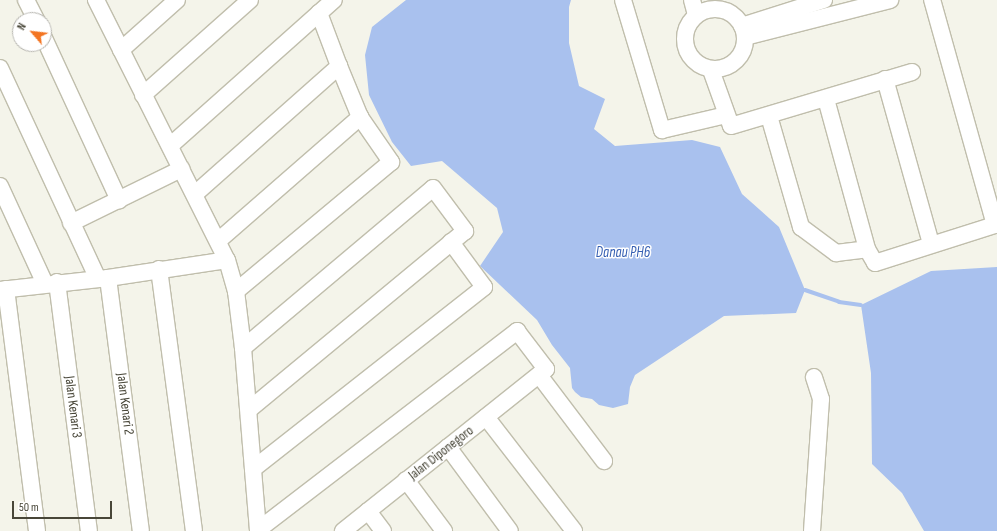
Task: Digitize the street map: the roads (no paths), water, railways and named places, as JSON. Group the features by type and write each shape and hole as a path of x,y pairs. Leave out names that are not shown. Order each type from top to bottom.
{"street":[{"path":"26,0 32,12"},
{"path":"120,50 177,0"},
{"path":"143,95 250,0"},
{"path":"171,145 334,0"},
{"path":"623,0 662,130 726,115"},
{"path":"744,31 824,0"},
{"path":"744,31 890,0"},
{"path":"826,99 867,248 874,263 995,224 932,0"},
{"path":"98,1 120,50 171,145 181,169 195,194 227,260 236,291 243,348 250,409 258,530"},
{"path":"715,4 731,14 744,31 741,54 729,66 711,70 695,63 686,48 686,30 694,8 715,4"},
{"path":"236,291 391,162 360,117 319,13"},
{"path":"50,52 119,200"},
{"path":"195,194 339,66"},
{"name":"Jalan Kenari 2","path":"0,68 71,223 103,278 141,531"},
{"path":"711,70 731,126 826,99 885,79 912,72"},
{"path":"885,79 931,244"},
{"path":"769,116 801,227 836,254 867,248"},
{"path":"218,241 360,117"},
{"path":"71,223 181,169"},
{"name":"Jalan Kenari 3","path":"0,186 51,283 89,531"},
{"path":"243,348 433,188 465,231 250,409"},
{"path":"253,469 484,287 451,242"},
{"path":"38,531 3,289 103,278 227,260"},
{"path":"159,269 194,531"},
{"path":"258,530 517,331 546,369 539,375 604,461"},
{"name":"Jalan Diponegoro","path":"343,531 539,375"},
{"path":"812,531 820,399 814,377"},
{"path":"486,417 574,531"},
{"path":"448,447 510,531"},
{"path":"406,480 444,531"},
{"path":"368,511 383,531"}],"water":[{"name":"Danau PH6","path":"406,0 571,0 569,7 569,43 579,86 605,99 594,129 615,146 692,140 720,147 742,194 779,227 805,290 796,313 724,316 635,375 630,387 628,404 613,408 599,405 592,399 581,397 572,388 570,368 552,345 537,320 480,266 503,232 497,208 442,161 411,166 392,142 369,95 365,55 372,27"},
{"path":"997,267 997,531 924,531 902,493 872,464 871,373 861,305 931,271"}],"waterway":[{"path":"805,290 839,302 861,305"}]}
